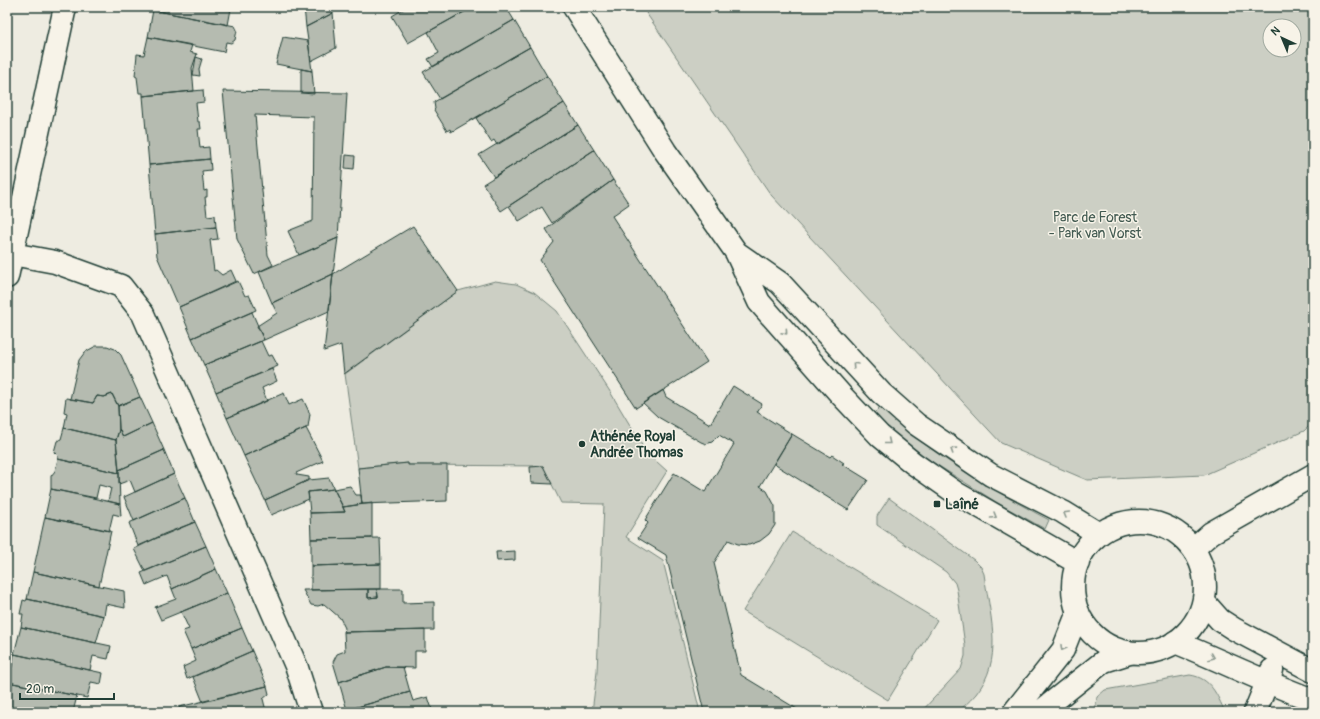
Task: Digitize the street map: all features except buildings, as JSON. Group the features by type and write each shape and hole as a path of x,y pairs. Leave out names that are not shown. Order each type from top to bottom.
{"main road":[{"path":"7,277 65,7"},
{"path":"574,7 665,151 736,252 759,302 842,396 880,436 913,463 956,493 1078,563"},
{"path":"736,252 780,283 881,393 916,424 990,475 1063,512 1099,534"},
{"path":"12,254 55,262 121,286 143,314 297,668 311,712"},
{"path":"1194,548 1211,533 1313,475"},
{"path":"1040,712 1067,702 1104,661 1129,653 1153,652 1175,642 1194,625 1204,602 1205,577 1202,565 1194,548 1180,534 1161,524 1140,521 1118,524 1099,534 1086,547 1078,563 1073,588 1078,612 1090,631 1108,645 1129,653"},
{"path":"1204,602 1220,620 1280,655 1313,671"},
{"path":"1014,712 1063,650 1078,612"},
{"path":"1175,642 1215,658 1266,682 1313,700"},
{"path":"1255,712 1266,682 1280,655"}],"green space":[{"name":"Parc de Forest - Park van Vorst","path":"642,7 1313,7 1313,422 1304,431 1204,475 1087,480 1001,443 771,195"},
{"path":"495,281 516,284 534,292 557,311 609,390 646,452 667,471 626,537 663,561 700,712 592,712 597,672 604,504 561,503 543,466 408,465 408,463 358,468 345,374 458,291"},
{"path":"880,407 919,440 940,455 982,483 1049,520 1045,529 996,502 934,463 897,436 873,414"},
{"path":"889,498 974,560 981,567 984,574 993,632 991,660 988,674 979,691 958,712 921,712 961,669 965,656 965,645 955,583 946,572 877,525 877,516"},
{"path":"792,532 937,620 888,700 743,611"},
{"path":"1190,675 1203,680 1212,688 1225,712 1095,712 1097,697 1105,690"}],"place":[{"name":"Athénée Royal Andrée Thomas","path":"582,444"},
{"name":"Laîné","path":"937,504"}]}
